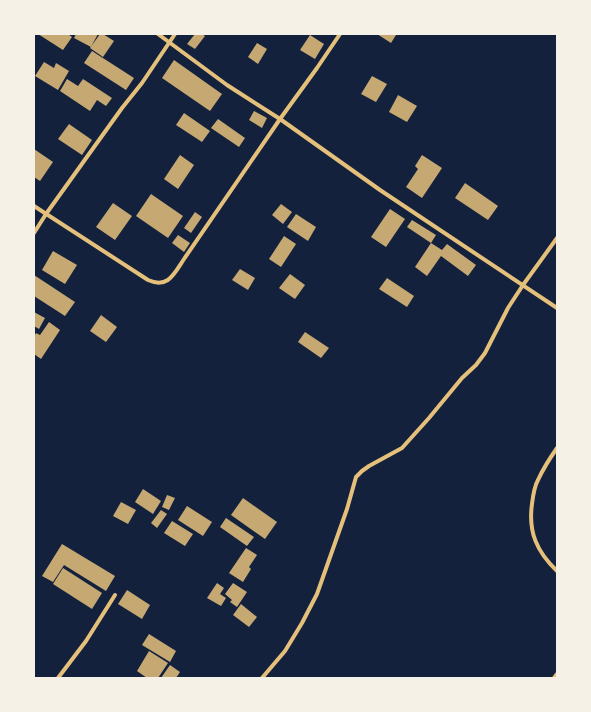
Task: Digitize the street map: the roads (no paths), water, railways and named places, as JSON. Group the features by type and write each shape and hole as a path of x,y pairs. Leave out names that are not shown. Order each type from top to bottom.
{"street":[{"path":"158,34 227,85 280,119 380,190 557,308"},
{"path":"34,232 122,108 142,83 175,34"},
{"path":"34,206 137,274 152,282 158,284 163,283 173,274 340,34"},
{"path":"262,678 285,651 317,594 347,509 356,477 369,466 402,448 462,378 476,365 485,353 508,308 557,238"},
{"path":"557,448 537,481 530,515 533,535 539,549 557,571"},
{"path":"58,678 86,641 115,595"},
{"path":"554,678 557,674"}]}
